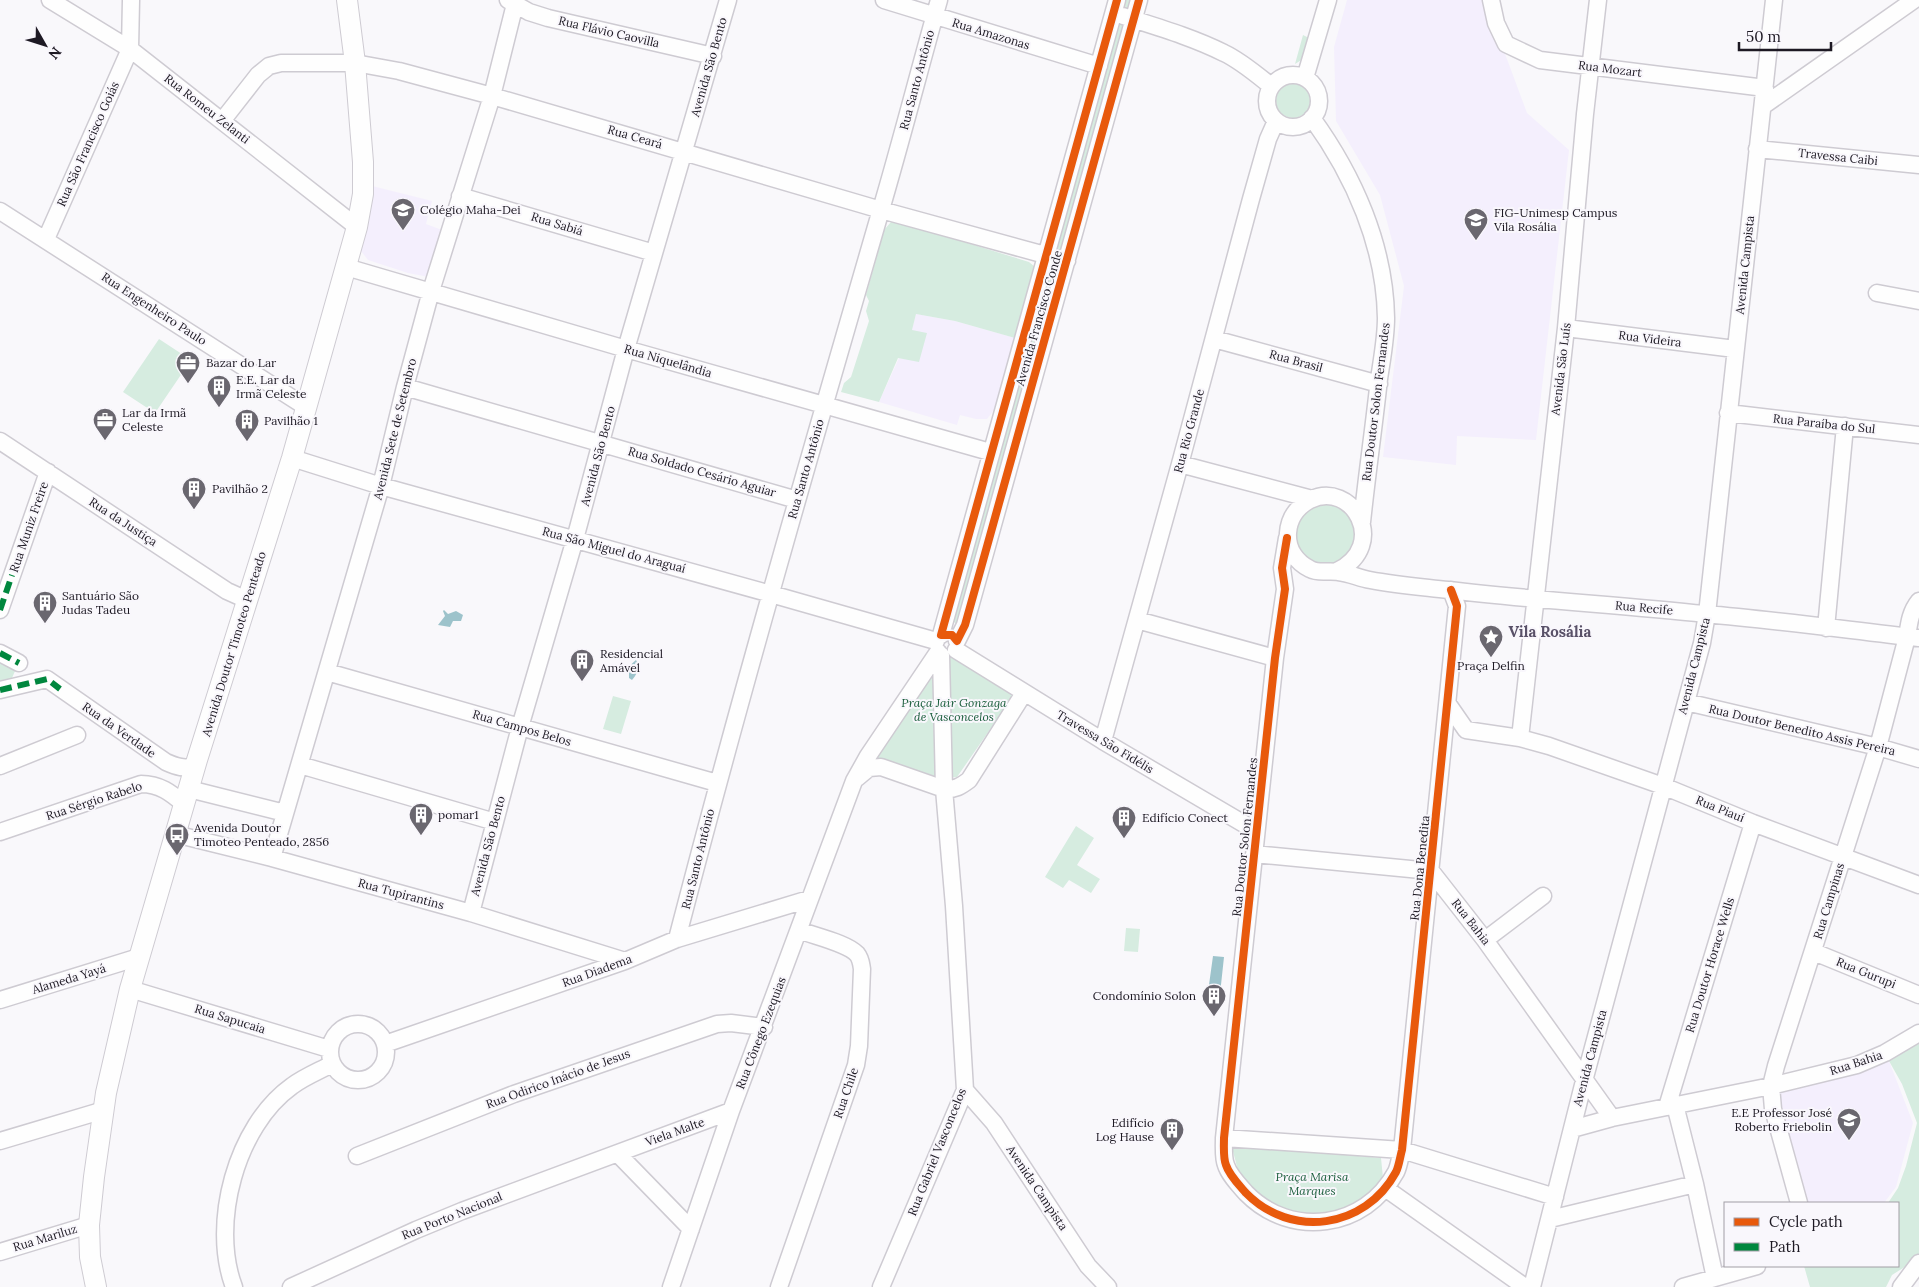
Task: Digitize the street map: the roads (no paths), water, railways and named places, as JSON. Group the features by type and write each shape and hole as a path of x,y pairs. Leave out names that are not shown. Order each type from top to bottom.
{"main road":[{"name":"Avenida Doutor Timoteo Penteado","path":"96,1287 90,1257 89,1225 104,1110 130,989 175,834 292,458 357,227 363,194 363,162 355,63 347,0"}],"street":[{"name":"Rua Romeu Zelanti","path":"50,0 130,49 357,227"},
{"path":"130,49 131,0"},
{"name":"Avenida São Bento","path":"471,913 520,727 575,539 626,349 728,0"},
{"name":"Rua Amazonas","path":"884,0 1099,66"},
{"name":"Rua Santo Antônio","path":"677,939 717,783 939,0"},
{"name":"Avenida Francisco Conde","path":"945,646 965,625 1139,0"},
{"path":"1305,78 1328,0"},
{"name":"Rua Mozart","path":"1491,0 1496,23 1506,44 1540,60 1765,88"},
{"name":"Avenida São Luís","path":"1520,738 1566,328 1590,66 1598,0"},
{"name":"Avenida Campista","path":"1532,1287 1584,1081 1702,643 1707,614 1774,0"},
{"path":"1763,106 1914,0"},
{"name":"Rua Flávio Caovilla","path":"513,2 529,12 548,18 713,56"},
{"name":"Avenida Sete de Setembro","path":"272,858 381,486 431,291 492,96 513,2"},
{"path":"1115,6 1134,19 1225,53 1271,86"},
{"name":"Avenida Francisco Conde","path":"945,646 990,452 1115,6"},
{"name":"Rua São Francisco Goiás","path":"46,239 130,49"},
{"name":"Rua Ceará","path":"222,121 258,75 269,66 282,63 355,63 492,96 881,210 1067,260"},
{"path":"1298,75 1305,78 1312,82 1319,96 1317,112 1306,124 1290,127 1276,121 1271,115 1266,100 1271,86 1283,76 1298,75"},
{"name":"Rua Doutor Solon Fernandes","path":"1312,118 1340,160 1356,192 1375,243 1383,278 1386,320 1362,522"},
{"name":"Rua Rio Grande","path":"1103,741 1261,165 1276,121"},
{"name":"Travessa Caibi","path":"1757,149 1919,165"},
{"name":"Rua Sabiá","path":"460,196 654,253"},
{"name":"Rua Engenheiro Paulo","path":"0,211 306,407"},
{"name":"Rua Niquelândia","path":"346,267 626,349 990,452"},
{"path":"1877,293 1919,301"},
{"name":"Rua Videira","path":"1566,328 1735,349"},
{"name":"Rua Brasil","path":"1214,339 1379,384"},
{"name":"Rua Soldado Cesário Aguiar","path":"405,387 797,500"},
{"name":"Rua Paraíba do Sul","path":"1728,414 1919,435"},
{"path":"1826,628 1845,426"},
{"name":"Rua da Justiça","path":"0,441 227,591 247,600"},
{"name":"Rua São Miguel do Araguaí","path":"292,458 381,486 771,594 945,646"},
{"path":"1180,464 1312,499"},
{"name":"Rua Muniz Freire","path":"0,610 48,472"},
{"path":"1280,490 1287,498 1293,515"},
{"path":"1324,496 1341,500 1356,511 1362,522 1364,534 1362,546 1348,566 1337,571 1324,573 1311,570 1299,563 1291,552 1287,538 1288,526 1293,515 1301,505 1312,499 1324,496"},
{"name":"Rua Doutor Solon Fernandes","path":"1224,1138 1275,658 1285,589 1282,568 1287,538"},
{"path":"1356,557 1370,580"},
{"path":"1285,589 1295,576 1311,570"},
{"name":"Rua Recife","path":"1337,571 1370,580 1451,590 1707,614 1913,638"},
{"name":"Rua Dona Benedita","path":"1402,1150 1444,750 1457,606 1451,590"},
{"path":"1457,606 1468,591"},
{"name":"Rua Campinas","path":"1799,1202 1773,1108 1771,1086 1913,638 1910,618 1919,601"},
{"path":"1137,620 1275,658"},
{"name":"Travessa São Fidélis","path":"945,646 1256,831"},
{"name":"Rua Cônego Ezequias","path":"671,1287 732,1111 854,781 868,756 945,646"},
{"name":"Rua Gabriel Vasconcelos","path":"881,1287 964,1090 954,906 944,789 945,646"},
{"path":"0,653 20,663"},
{"name":"Rua Campos Belos","path":"327,672 717,783"},
{"name":"Rua da Verdade","path":"0,690 47,679 166,762 178,767 196,766"},
{"path":"854,781 869,768 881,767 944,789 956,788 970,780 1024,693"},
{"name":"Rua Doutor Benedito Assis Pereira","path":"1686,702 1878,747 1919,759"},
{"path":"1448,704 1466,730 1520,738"},
{"path":"1444,750 1466,730"},
{"path":"0,766 77,735"},
{"name":"Rua Piauí","path":"1520,738 1549,746 1662,786 1919,886"},
{"path":"158,786 166,762"},
{"path":"300,765 494,822"},
{"name":"Rua Gabriel Vasconcelos","path":"950,863 954,811 970,780"},
{"name":"Rua Sérgio Rabelo","path":"0,832 141,784 158,786 187,797"},
{"path":"187,797 285,813"},
{"name":"Rua Doutor Horace Wells","path":"1670,1106 1753,823"},
{"name":"Rua Tupirantins","path":"175,834 272,858 471,913 625,961"},
{"path":"1254,854 1431,871"},
{"name":"Rua Bahia","path":"1431,871 1486,940 1612,1118"},
{"path":"1486,940 1543,896"},
{"name":"Rua Diadema","path":"385,1044 625,961 677,939 809,899"},
{"name":"Rua Chile","path":"779,1287 856,1065 859,1046 861,960 849,948 799,930"},
{"name":"Rua Gurupi","path":"1814,952 1919,995"},
{"name":"Alameda Yayá","path":"0,1000 139,957"},
{"name":"Rua Sapucaia","path":"130,989 331,1057"},
{"name":"Rua Odirico Inácio de Jesus","path":"357,1156 514,1094 717,1024 731,1023 764,1028"},
{"path":"365,1024 374,1028 381,1035 385,1044 384,1062 379,1070 372,1076 363,1079 354,1080 345,1077 338,1072 331,1057 332,1040 346,1026 365,1024"},
{"name":"Rua Bahia","path":"1572,1129 1612,1118 1771,1086 1857,1065 1885,1053 1919,1033"},
{"path":"234,1287 228,1272 224,1244 225,1218 230,1186 241,1155 257,1124 273,1103 292,1086 331,1057"},
{"name":"Avenida Campista","path":"964,1090 994,1123 1088,1266 1108,1287"},
{"path":"1670,1106 1695,1184 1715,1278"},
{"path":"0,1141 104,1110"},
{"name":"Viela Malte","path":"618,1154 732,1111"},
{"path":"1402,1150 1397,1171 1385,1188 1366,1207 1341,1218 1319,1223 1296,1220 1274,1214 1255,1202 1238,1184 1225,1165 1224,1138 1402,1150 1555,1197"},
{"path":"618,1154 691,1229"},
{"name":"Rua Porto Nacional","path":"290,1287 416,1230 618,1154"},
{"path":"1550,1219 1695,1184"},
{"path":"1385,1188 1525,1287"},
{"name":"Rua Mariluz","path":"0,1252 89,1225"},
{"path":"1901,1287 1919,1263"},
{"path":"1683,1287 1753,1267"}],"water":[{"path":"444,610 448,614 456,611 463,615 461,621 453,621 450,627 438,625 445,616"},
{"path":"636,660 638,670 632,680 629,678 629,670"},
{"path":"1213,956 1224,957 1220,994 1208,992"}],"place":[{"name":"Colégio Maha-Dei","path":"403,231"},
{"name":"FIG-Unimesp Campus Vila Rosália","path":"1476,241"},
{"name":"Bazar do Lar","path":"188,384"},
{"name":"E.E. Lar da Irmã Celeste","path":"219,408"},
{"name":"Lar da Irmã Celeste","path":"105,441"},
{"name":"Pavilhão 1","path":"247,442"},
{"name":"Pavilhão 2","path":"194,510"},
{"name":"Santuário São Judas Tadeu","path":"45,624"},
{"name":"Praça Delfin","path":"1491,658"},
{"name":"Residencial Amável","path":"582,682"},
{"name":"pomar1","path":"421,836"},
{"name":"Edifício Conect","path":"1124,839"},
{"name":"Avenida Doutor Timoteo Penteado, 2856","path":"177,856"},
{"name":"Condomínio Solon","path":"1214,1017"},
{"name":"E.E Professor José Roberto Friebolin","path":"1849,1141"},
{"name":"Edifício Log Hause","path":"1172,1151"}],"district":[{"name":"Vila Rosália","path":"1550,632"}],"park label":[{"name":"Praça Jair Gonzaga de Vasconcelos","path":"954,710"},
{"name":"Praça Marisa Marques","path":"1312,1184"}]}
